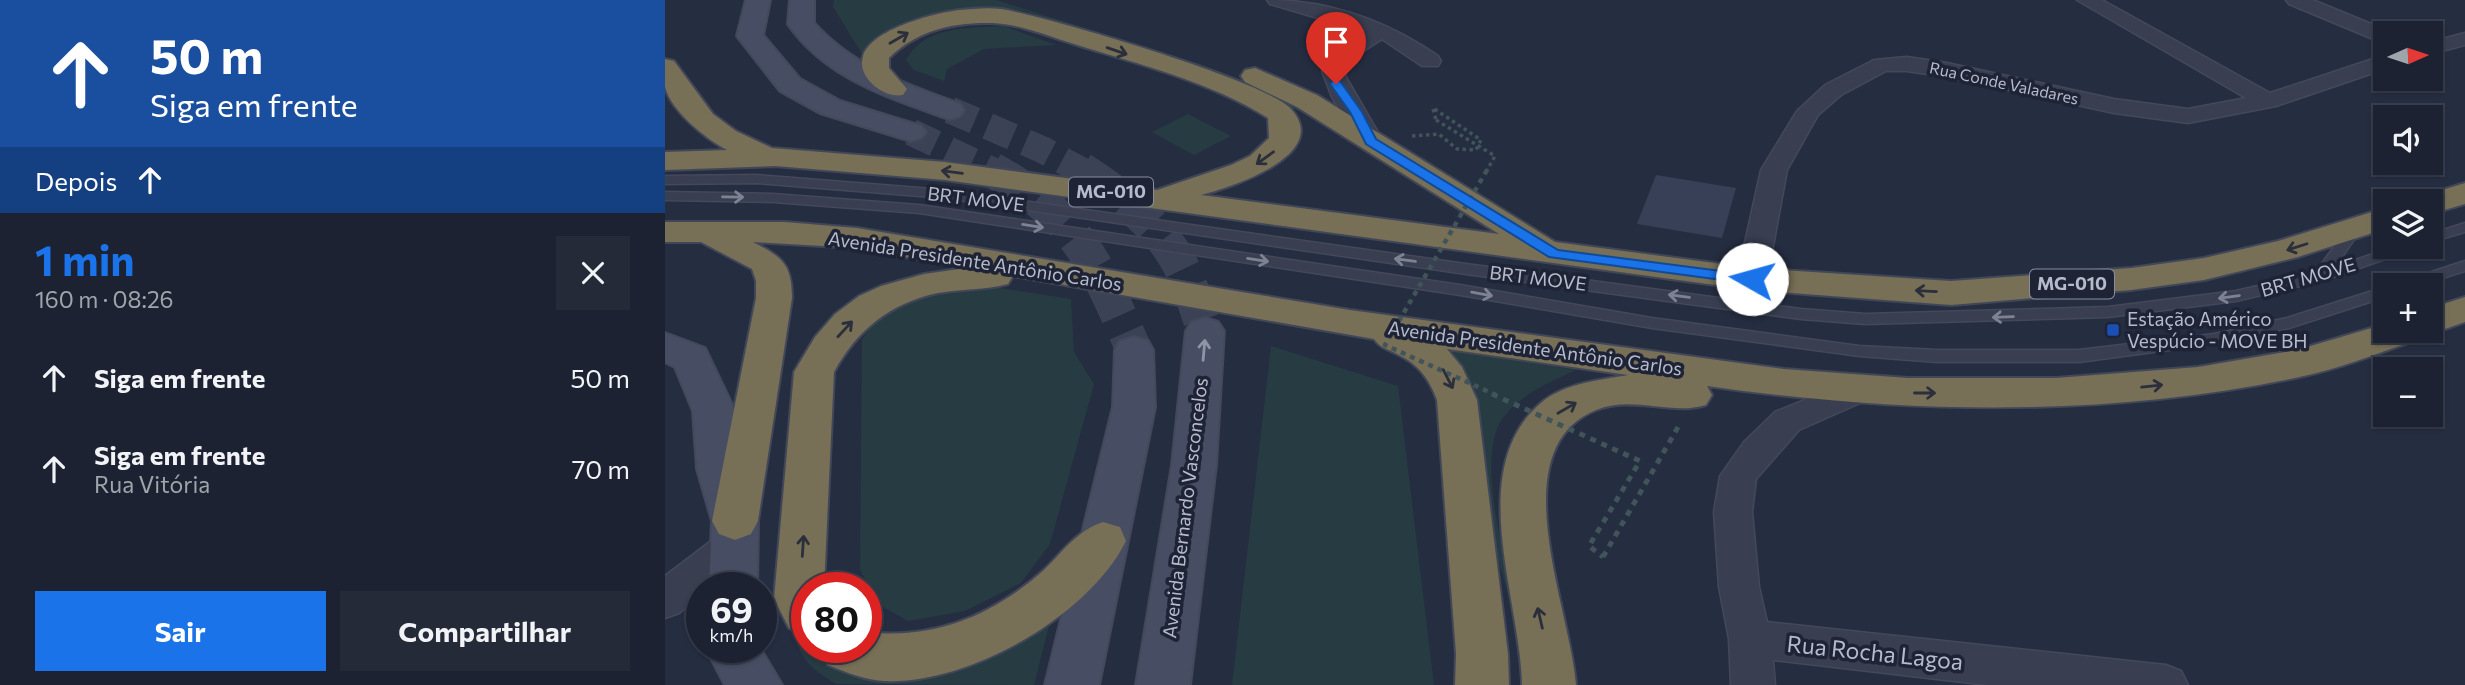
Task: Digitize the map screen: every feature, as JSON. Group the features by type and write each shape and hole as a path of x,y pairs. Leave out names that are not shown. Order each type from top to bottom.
{"highway":[{"path":"1021,0 1261,78 1307,102 1554,254"},
{"path":"893,89 876,69 876,56 887,45 922,26 945,19 1002,17 1046,27 1242,93 1280,113 1285,125 1283,138 1274,151 1262,161 1234,176 1151,198"},
{"path":"665,67 702,123 731,142 775,157"},
{"name":"MG-010","path":"665,161 775,157 945,171 1752,279 1951,293 2017,289 2204,269 2286,250 2370,223"},
{"path":"2443,200 2465,193"},
{"path":"684,231 767,263 773,281 774,299 734,551"},
{"name":"Avenida Presidente Antônio Carlos","path":"684,231 785,232 857,238 1350,323 1784,383 1908,393 2056,393 2198,381 2298,364 2373,341"},
{"path":"801,572 814,372 829,346 848,323 872,305 916,287 988,276 1060,275"},
{"path":"2443,317 2465,309"},
{"path":"1350,323 1402,340 1432,357 1450,376 1459,427 1482,654 1482,685"},
{"path":"1549,685 1549,658 1537,607 1523,481 1530,449 1544,425 1564,409 1587,398 1635,388 1692,395 1784,383"},
{"path":"882,657 894,659 980,640 1020,620 1103,541"}],"main road":[{"path":"758,0 750,36 790,85 830,107 911,132"},
{"path":"802,0 801,24 821,49 856,75 950,110"},
{"name":"Avenida Bernardo Vasconcelos","path":"1163,685 1194,465 1205,331"},
{"path":"665,346 691,358 714,411 719,469 734,551"},
{"path":"1072,685 1134,407 1134,350"},
{"path":"741,663 755,685"}],"street":[{"path":"1277,0 1358,20 1400,39 1430,61"},
{"path":"2087,0 2268,101"},
{"path":"2304,2 2373,32"},
{"path":"1375,145 1336,84 1333,71 1343,55 1382,30"},
{"path":"2443,45 2465,39"},
{"name":"Rua Conde Valadares","path":"1752,279 1774,170 1809,111 1833,90 1882,65 1907,64 1947,70 2114,106 2188,116 2268,101 2373,66"},
{"path":"1753,685 1750,639 1739,587 1733,512 1738,475 1756,452 1787,421 1864,388"},
{"path":"665,600 734,551"},
{"name":"Rua Rocha Lagoa","path":"1750,639 2166,685"}],"lane":[{"name":"BRT MOVE","path":"665,180 757,179 945,194 1466,269 1801,314 1865,319 2108,312 2236,296 2319,276 2373,258"},
{"name":"BRT MOVE","path":"665,197 773,198 919,209 1460,290 1652,323 1859,351 1937,356 2079,356 2214,339 2289,323 2373,296"},
{"path":"2319,276 2370,223"},
{"path":"2443,234 2465,227"},
{"path":"2443,273 2465,266"}],"path":[{"path":"1375,145 1403,137 1439,134 1457,149 1476,150 1481,140 1433,108 1436,120 1495,156 1385,345 1640,461 1589,546 1603,557 1679,426 1692,395"}],"shaded area":[{"path":"834,0 996,0 1200,64 1274,92 1304,108 1297,110 1197,67 1025,11 988,9 864,57 833,7"},
{"path":"1004,26 1056,45 984,49 947,69 944,81 914,70 906,60 924,40 936,34 963,28"},
{"path":"1188,114 1231,136 1194,155 1152,132"},
{"path":"980,285 1071,299 1074,352 1094,384 1050,544 1021,583 965,611 908,621 882,606 882,572 861,572 860,569 862,339 873,325 900,305 914,298"},
{"path":"1271,346 1398,386 1434,685 1232,685"},
{"path":"1448,350 1576,370 1540,387 1517,403 1500,423 1495,435 1492,456 1494,505 1523,629 1516,621 1498,559"},
{"path":"1053,610 1034,685 836,684 809,663 823,663 845,672 883,678 939,675 994,652"}],"building":[{"path":"1656,175 1736,188 1722,238 1637,224"}],"tunnel":[{"path":"950,110 1043,150 1084,172"},
{"path":"911,132 995,172"},
{"path":"992,170 1046,206 1081,245 1108,292 1134,350"},
{"path":"1084,172 1135,209 1168,245 1186,276 1205,331"}],"place":[{"name":"Estação Américo Vespúcio - MOVE BH","path":"2113,330"}],"route":[{"path":"1336,84 1356,112 1371,141 1554,254 1752,279"}]}
